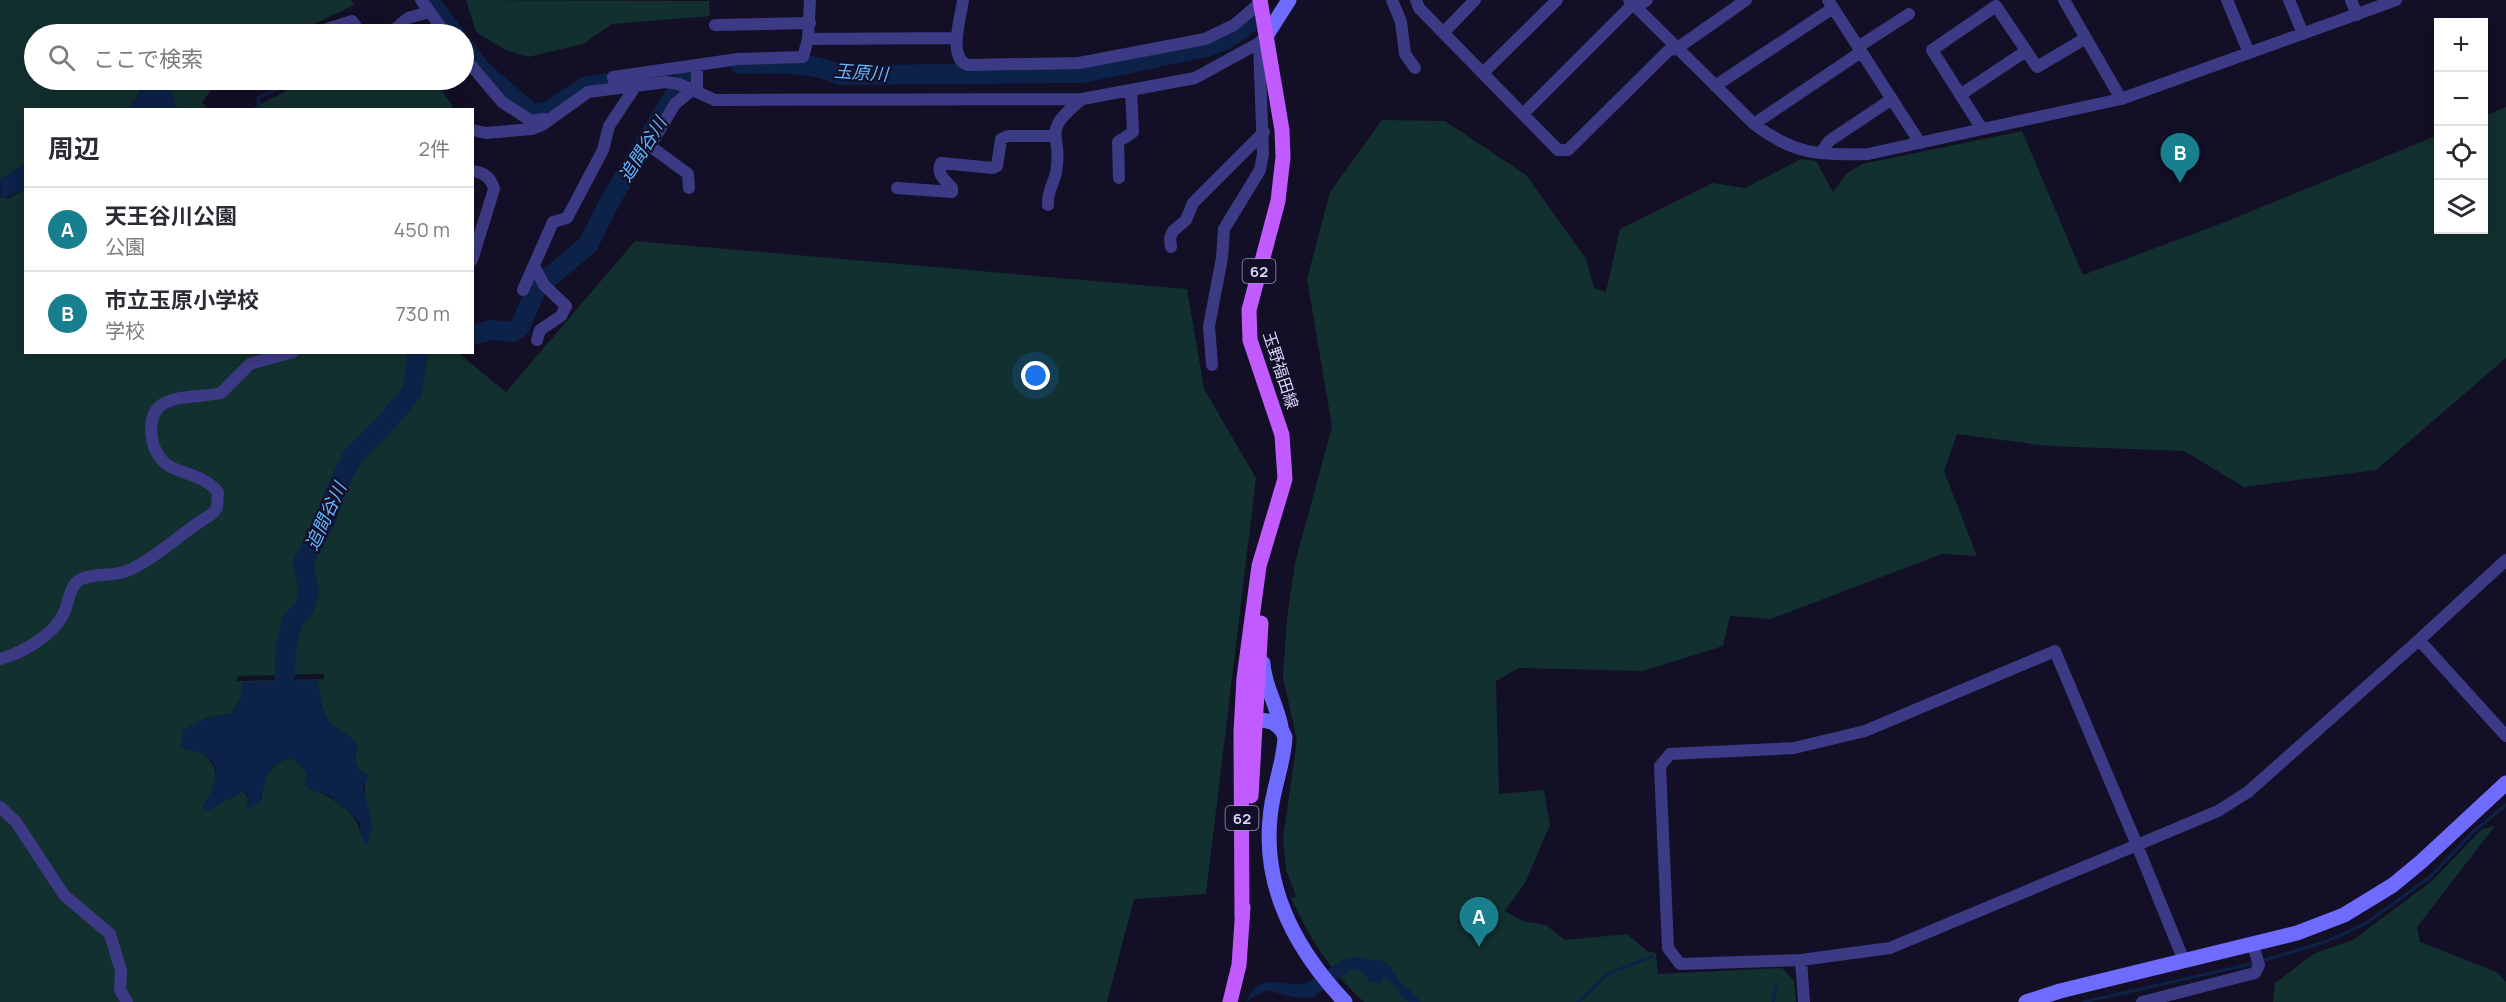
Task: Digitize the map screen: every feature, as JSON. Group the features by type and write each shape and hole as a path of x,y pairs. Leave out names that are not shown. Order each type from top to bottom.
{"main road":[{"name":"玉野福田線","path":"1248,719 1244,678 1259,566 1285,479 1282,435 1250,339 1248,326 1282,176 1282,130 1263,38 1260,1"},
{"name":"玉野福田線","path":"1230,1002 1239,965 1248,719 1268,538"}],"street":[{"path":"421,0 438,24"},
{"path":"474,130 486,133 532,129 542,125 588,92 614,82 697,69 738,58 803,57 810,23 810,0"},
{"path":"963,0 957,38 958,58 961,63 968,65 1078,63 1204,39 1234,25 1260,1"},
{"path":"642,79 686,87 715,100 1082,99 1195,78 1263,38 1289,0"},
{"path":"1392,0 1401,22 1406,54 1415,68"},
{"path":"1416,0 1419,8 1558,150 1568,150 1669,50 1676,49 1746,0"},
{"path":"1443,33 1475,0"},
{"path":"1483,73 1557,0"},
{"path":"2064,0 2121,99"},
{"path":"2227,0 2249,53"},
{"path":"2289,0 2303,34"},
{"path":"2351,0 2357,15"},
{"path":"1523,114 1637,3 1676,49 1755,124 1788,146 1798,150 1821,153 1868,154 2121,99 2396,0"},
{"path":"1715,86 1830,4 1920,143"},
{"path":"1982,129 1932,50 1996,6 2037,67 2086,38"},
{"path":"401,24 408,18 429,12"},
{"path":"1755,124 1909,14"},
{"path":"715,25 810,23"},
{"path":"808,39 957,38"},
{"path":"1212,365 1209,326 1222,258 1224,229 1260,170 1264,132 1263,38"},
{"path":"1960,95 2026,51"},
{"path":"474,69 502,102 522,117 531,121 553,116"},
{"path":"686,87 697,86 697,69"},
{"path":"523,290 553,222 567,218 603,150 609,126 642,79"},
{"path":"686,87 650,146 688,174 689,188"},
{"path":"1119,178 1118,142 1133,132 1131,90"},
{"path":"1048,205 1050,186 1056,176 1054,136 1058,122 1082,99"},
{"path":"1821,153 1829,141 1892,99"},
{"path":"1171,247 1170,238 1173,231 1186,220 1193,203 1264,132"},
{"path":"897,188 952,192 952,188 940,176 938,169 941,163 993,168 997,166 1001,139 1008,136 1054,136"},
{"path":"474,172 485,175 492,181 494,189 474,254"},
{"path":"534,266 542,282 566,306 561,316 540,330 537,340"},
{"path":"0,659 22,651 63,617 71,590 76,582 84,578 128,570 212,514 217,508 218,492 212,485 169,466 154,448 153,422 158,410 166,402 176,397 221,393 250,364 286,354"},
{"path":"2184,961 2137,845 2055,651 1865,731 1836,740 1794,748 1670,754 1660,766 1668,948 1680,964 1801,960 1890,948 2137,845 2218,811 2248,792 2506,560"},
{"path":"1261,612 1264,679 1278,709 1285,737 1269,818 1270,866 1281,905 1293,932 1325,979 1345,1002"},
{"path":"2419,640 2506,736"},
{"path":"1248,719 1277,723 1281,727"},
{"path":"2026,1002 2060,991 2184,961 2256,956 2368,902 2422,861 2506,783"},
{"path":"0,807 16,822 64,895 110,934 121,971 120,990 127,1002"},
{"path":"2142,1002 2254,973 2258,970 2256,956"},
{"path":"1801,960 1804,1002"}],"green space":[{"path":"0,0 351,0 354,5 314,24 24,24 24,90 141,90 129,108 24,108 24,165 0,179"},
{"path":"466,0 709,1 710,16 612,24 583,44 528,57 506,50 476,32"},
{"path":"169,90 211,90 202,102 206,108 177,108"},
{"path":"288,90 441,90 452,105 452,108 253,108"},
{"path":"2506,107 2506,358 2376,470 2244,487 2184,451 2048,446 1957,434 1944,471 1977,556 1942,554 1771,619 1730,616 1723,646 1643,671 1519,668 1496,681 1499,794 1544,790 1550,825 1525,883 1505,911 1523,921 1546,925 1565,940 1627,934 1647,951 1656,953 1658,974 1782,968 1794,980 1796,1002 1364,1002 1341,979 1322,954 1291,898 1296,896 1286,870 1283,838 1297,741 1283,677 1287,618 1295,563 1332,427 1307,279 1330,192 1382,120 1445,121 1526,175 1586,259 1594,288 1606,292 1620,229 1713,183 1745,188 1801,159 1816,161 1833,192 1846,174 1862,164 2022,131 2083,275 2225,222 2434,137 2434,234 2488,234 2488,114"},
{"path":"24,190 24,354 459,354 506,392 635,241 1187,289 1204,389 1256,478 1206,894 1134,899 1107,1002 0,1002 0,197 8,198","holes":["324,674 324,679 237,681 238,676","317,681 322,707 329,722 355,741 357,746 355,761 365,781 365,801 372,826 361,835 354,817 347,810 305,784 307,773 293,758 278,763 269,771 262,799 246,806 249,799 243,791 203,806 216,779 214,767 204,754 204,719 232,713 242,697"]},
{"path":"2495,826 2417,927 2420,942 2497,972 2506,982 2506,1002 2273,1002 2275,983 2315,953 2353,940 2432,881 2482,829"}],"water":[{"path":"141,90 170,90 177,108 129,108"},
{"path":"24,165 24,190 1,199 0,179"},
{"path":"317,680 322,707 329,722 355,741 357,746 355,761 361,771 370,775 363,787 372,826 368,845 363,842 359,822 330,796 309,789 305,784 307,773 293,758 280,761 272,767 261,797 257,804 249,809 246,806 249,800 247,794 243,791 210,810 204,810 203,806 216,778 214,764 210,758 181,745 183,730 204,719 232,713 242,697 242,682"},
{"path":"1353,957 1383,961 1391,967 1402,985 1421,1002 1409,1002 1400,996 1398,988 1384,978 1381,984 1370,982 1362,972 1352,969 1312,998 1293,997 1266,990 1246,1002 1252,991 1266,982 1299,984 1308,982"}],"waterway":[{"name":"玉原川","path":"428,0 446,24"},
{"name":"玉原川","path":"740,64 804,65 841,75 1083,73 1206,47 1225,40 1251,22"},
{"name":"玉原川","path":"474,61 481,70 532,114 547,112 585,87 634,78"},
{"name":"追間谷川","path":"474,334 491,330 513,332 520,327 537,287 588,245 611,199 689,72"},
{"path":"260,108 258,98 275,90"},
{"name":"追間谷川","path":"284,698 286,646 292,622 304,608 309,591 303,563 325,521 335,492 353,455 384,425 412,392 418,354"},
{"path":"2261,961 2325,942 2365,924 2430,877 2475,830 2506,805"},
{"path":"1578,1002 1609,973 1653,956"},
{"path":"2084,1002 2255,963"},
{"path":"1773,1002 1776,986"}],"place":[{"name":"市立玉原小学校","path":"2180,183"},
{"name":"天王谷川公園","path":"1479,947"}]}
